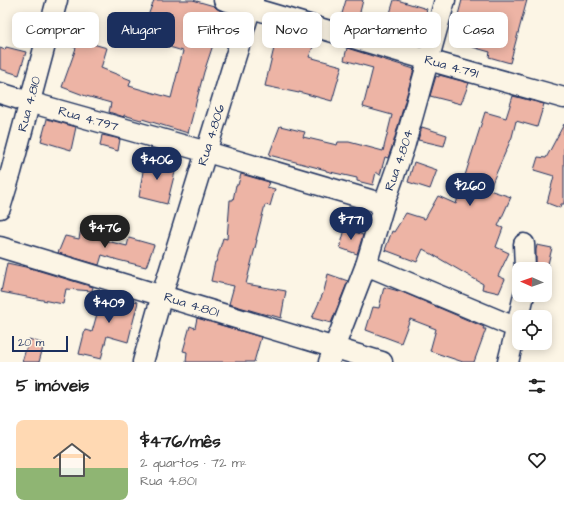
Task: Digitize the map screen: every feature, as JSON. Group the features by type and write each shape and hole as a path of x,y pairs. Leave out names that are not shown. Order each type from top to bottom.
{"street":[{"name":"Rua 4.810","path":"0,208 5,170 29,102 57,0"},
{"name":"Rua 4.791","path":"224,0 252,4 428,60 564,98"},
{"name":"Rua 4.804","path":"332,355 366,265 384,204 404,147 445,0"},
{"name":"Rua 4.806","path":"144,362 162,295 252,4"},
{"name":"Rua 4.797","path":"0,93 384,204"},
{"path":"524,244 524,262"},
{"name":"Rua 4.801","path":"0,247 162,295 332,355 382,362"},
{"path":"366,265 512,319"},
{"path":"508,362 512,346"}],"building":[{"path":"154,0 193,0 214,6 223,12 183,12 183,48 212,48 188,133 142,119 124,115 124,117 109,112 111,103 62,87 76,48 99,48 99,46 107,48 101,68 131,80 129,86 171,98 183,51 173,48 175,48 175,12 149,12"},
{"path":"346,0 363,0 360,12 342,12"},
{"path":"394,0 427,9 426,12 390,12"},
{"path":"462,0 527,0 510,63 489,57 490,52 476,48 508,48 508,12 459,12"},
{"path":"6,47 26,52 19,75 0,69 0,48 5,50"},
{"path":"274,48 313,48 309,57 342,66 332,101 299,92 265,86"},
{"path":"347,48 414,69 393,144 388,158 385,157 380,175 376,172 373,185 357,181 357,178 269,155 280,126 305,132 303,137 337,145 338,142 349,142 383,151 392,115 363,107 373,68 344,60"},
{"path":"439,75 469,83 461,104 430,96 436,76 439,77"},
{"path":"513,96 544,104 537,127 516,121 512,137 489,190 511,197 498,226 503,228 496,247 509,253 498,276 505,279 499,293 482,289 483,284 423,249 417,262 385,250 392,231 394,232 406,213 425,219 438,196 456,204 485,112 506,118"},
{"path":"47,119 76,127 71,150 41,141"},
{"path":"564,124 564,204 561,204 560,208 547,203 554,176 534,170 538,157 546,158"},
{"path":"422,127 447,135 444,146 418,140"},
{"path":"102,135 120,139 118,151 100,146"},
{"path":"145,158 176,168 167,204 139,197"},
{"path":"414,162 437,170 430,189 408,182"},
{"path":"241,174 269,182 267,187 275,189 270,206 265,205 246,284 286,291 281,318 229,304 234,286 211,281 215,262 223,238 227,239 230,200 233,200 236,185 238,185"},
{"path":"82,224 96,230 95,238 127,246 129,238 154,245 146,267 102,255 99,265 58,253 65,236 79,239"},
{"path":"345,229 363,235 357,254 340,248"},
{"path":"537,245 552,248 548,262 536,262"},
{"path":"7,263 30,268 93,287 92,291 66,289 63,304 1,292"},
{"path":"328,274 348,281 331,323 312,318 324,291"},
{"path":"384,287 402,292 484,327 483,329 486,329 474,362 463,362 430,351 436,329 410,319 401,343 366,330 373,307 379,308"},
{"path":"103,292 138,302 128,342 107,336 101,359 79,354 85,330 92,332"},
{"path":"197,318 261,337 254,362 186,362 187,352 183,351 190,326 195,328"},
{"path":"29,339 44,344 39,362 22,362"}]}
